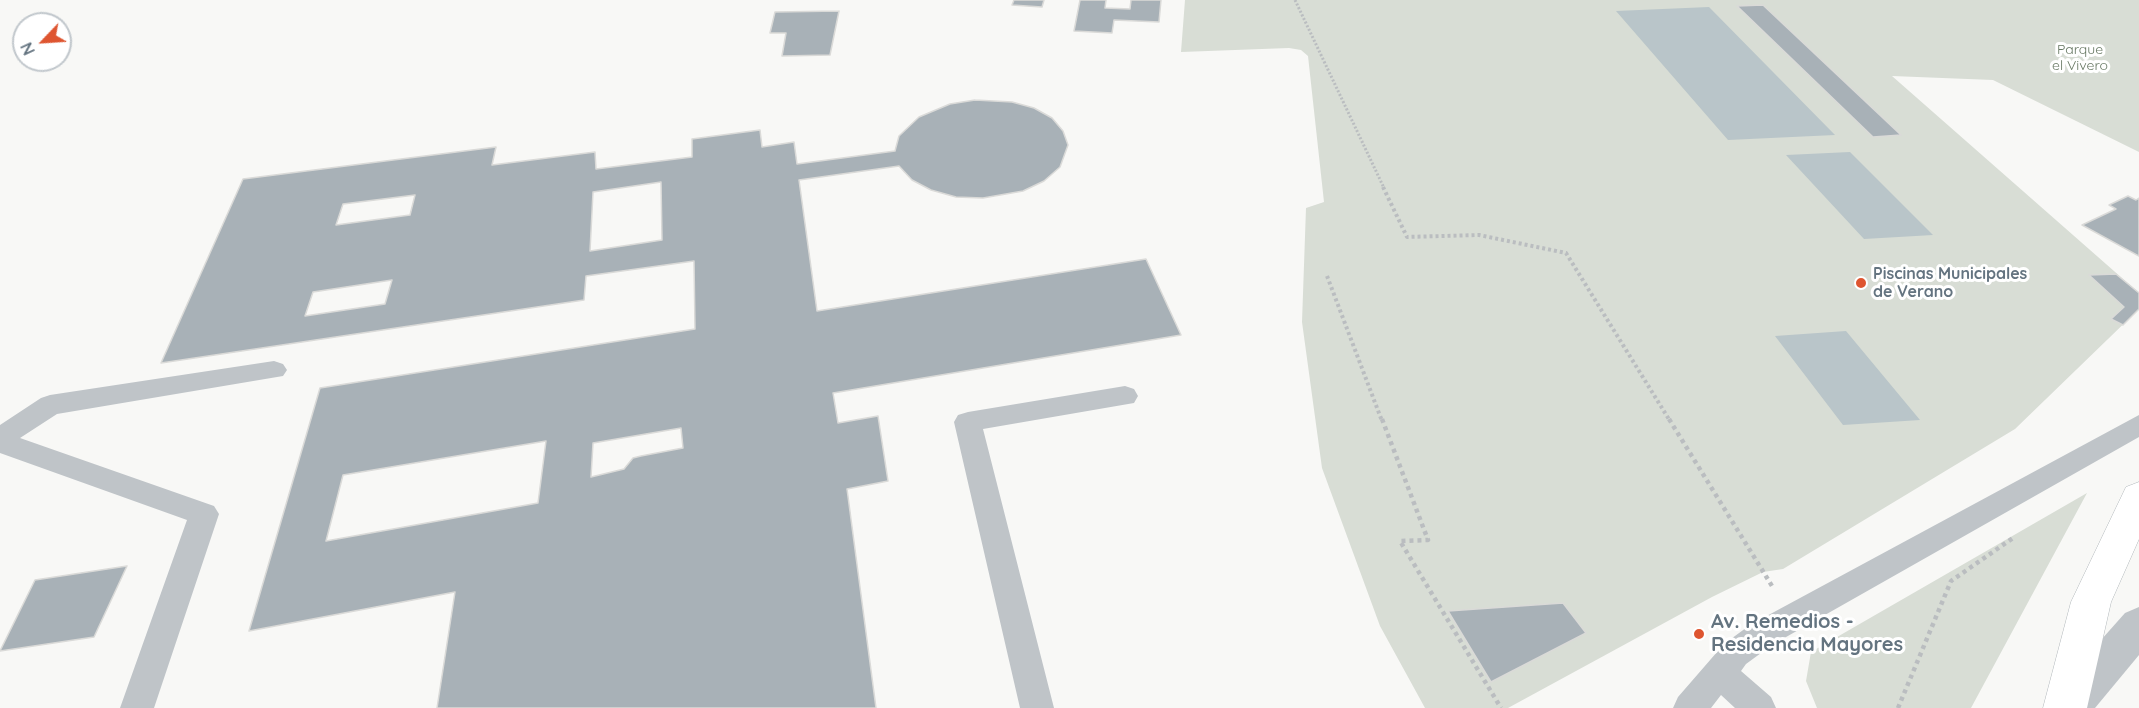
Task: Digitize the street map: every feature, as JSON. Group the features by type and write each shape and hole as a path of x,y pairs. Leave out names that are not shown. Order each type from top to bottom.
{"main road":[{"path":"2066,708 2091,602 2139,497"}],"street":[{"path":"2066,708 2139,625"}],"lane":[{"path":"0,440 50,405 274,370"},
{"path":"1037,708 968,422 1125,396"},
{"path":"1690,708 1735,654 1761,635 2139,425"},
{"path":"0,440 204,513 137,708"},
{"path":"1720,673 1759,708"}],"path":[{"path":"1295,0 1407,237 1479,234 1566,253 1791,618"},
{"path":"1327,276 1428,540 1400,542 1500,708"},
{"path":"1898,708 1951,581 2030,526 2005,499"}],"green space":[{"name":"Parque el Vivero","path":"1185,0 2139,0 2139,152 1993,80 1892,76 2139,293 2139,309 2015,429 1783,569 1763,572 1712,597 1508,708 1425,708 1380,626 1322,468 1302,322 1306,208 1324,202 1308,56 1301,50 1289,48 1181,52"},
{"path":"2087,493 1971,708 1817,708 1806,681 1811,652"}],"shaded area":[{"path":"1709,7 1835,135 1728,140 1616,11"},
{"path":"1850,152 1933,235 1864,239 1786,155"},
{"path":"1846,331 1920,420 1843,425 1775,336"}],"building":[{"path":"1014,0 1044,0 1042,7 1012,5"},
{"path":"1080,0 1106,0 1105,8 1130,9 1131,0 1161,0 1159,22 1114,20 1112,33 1074,31"},
{"path":"1763,5 1901,135 1873,137 1737,6"},
{"path":"839,11 830,55 782,56 786,33 770,33 775,12"},
{"path":"975,100 1012,102 1034,108 1052,118 1063,131 1068,145 1060,167 1044,181 1023,191 983,198 956,197 931,190 912,180 899,166 799,180 817,311 1146,259 1181,335 833,393 838,423 878,416 888,481 847,489 876,708 437,708 455,592 249,631 320,388 695,329 694,261 586,276 584,300 161,363 243,179 496,147 492,165 595,152 596,169 692,157 692,139 760,130 762,147 794,142 797,164 895,151 899,136 919,117 950,104","holes":["661,182 662,240 590,251 593,192","415,195 410,215 336,225 343,204","392,280 385,304 305,316 313,292","681,428 683,448 633,458 624,469 591,477 593,443","546,441 538,503 326,541 343,475"]},
{"path":"2128,196 2136,200 2139,198 2139,256 2082,225 2116,209 2109,205"},
{"path":"2116,274 2139,293 2139,309 2123,325 2111,319 2124,307 2089,275"},
{"path":"127,566 94,637 0,651 35,580"},
{"path":"1563,603 1586,633 1491,682 1448,611"}],"place":[{"name":"Piscinas Municipales de Verano","path":"1861,283"},
{"name":"Av. Remedios - Residencia Mayores","path":"1699,634"}]}
